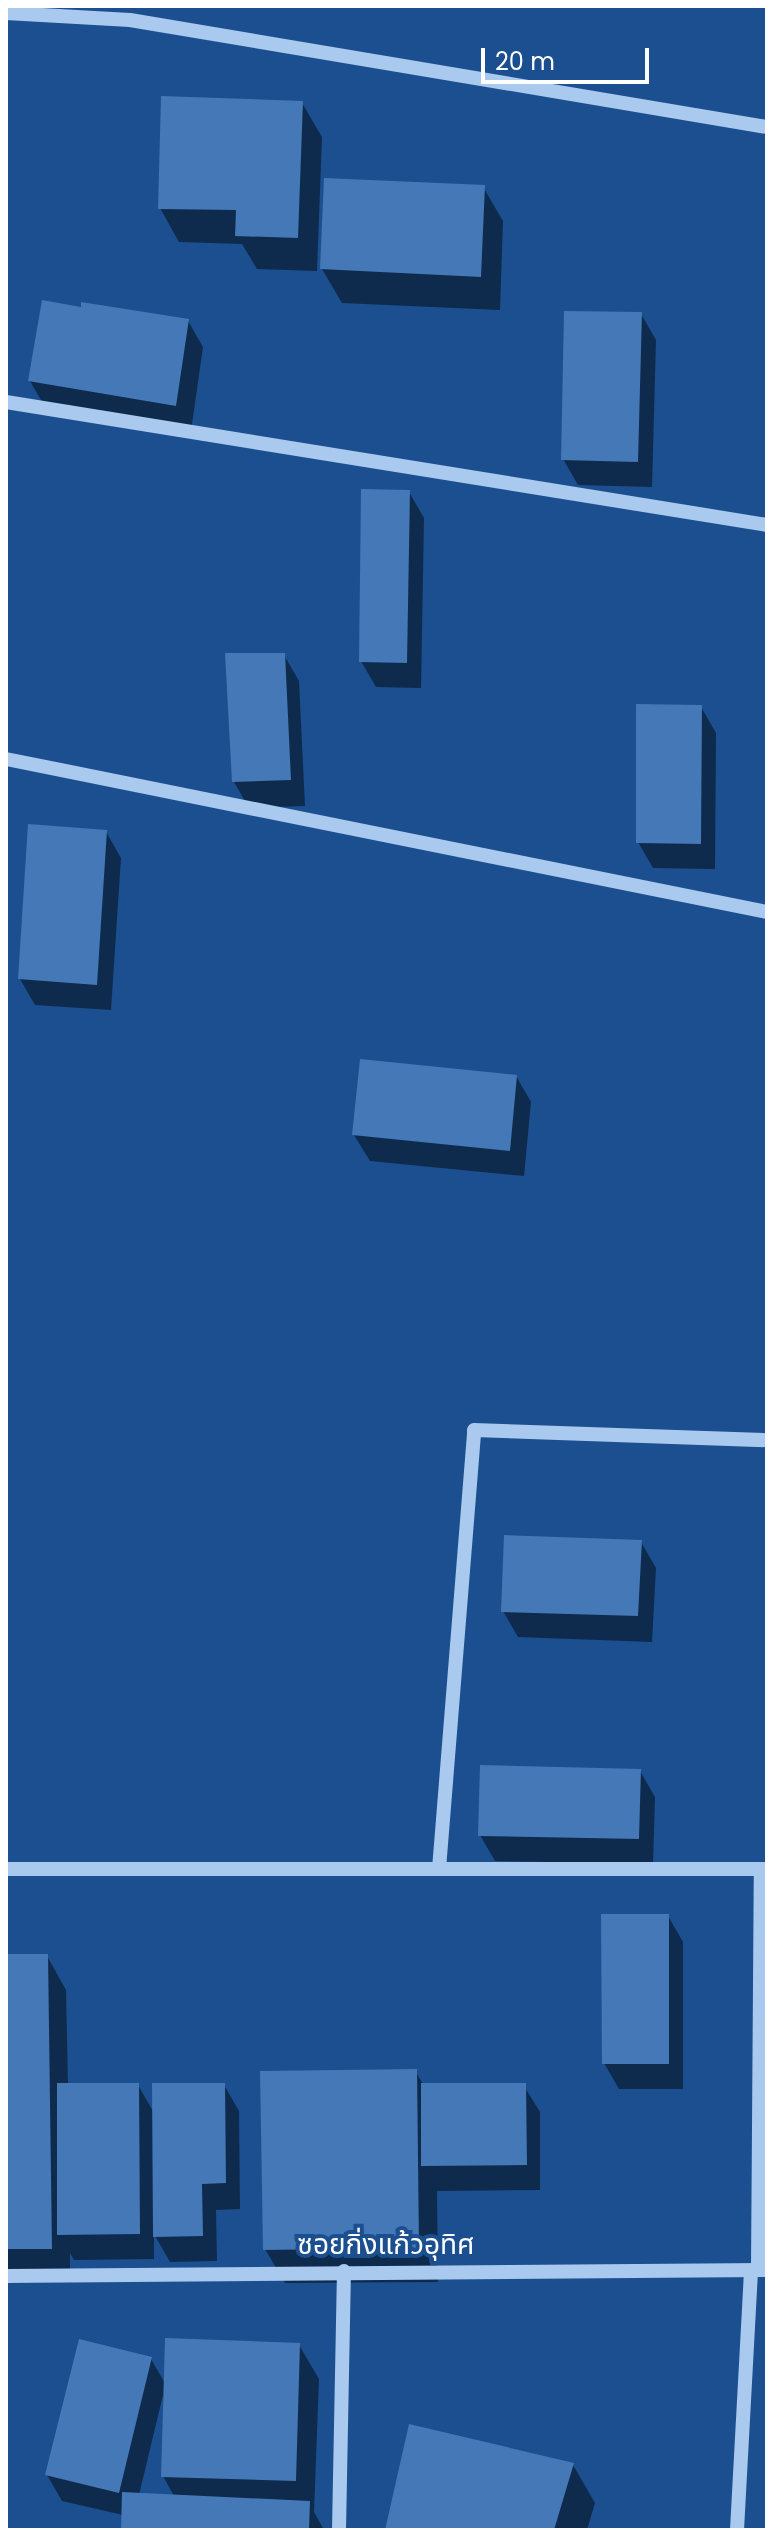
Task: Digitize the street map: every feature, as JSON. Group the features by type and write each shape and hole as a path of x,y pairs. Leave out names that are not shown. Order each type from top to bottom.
{"street":[{"path":"6,13 130,20 767,127"},
{"path":"6,402 767,525"},
{"path":"6,759 767,912"},
{"path":"439,1869 474,1430 767,1440"},
{"path":"6,1869 764,1869 759,2270 737,2530"},
{"name":"ซอยกิ่งแก้วอุทิศ","path":"6,2276 759,2270"},
{"path":"339,2530 344,2271"}],"building":[{"path":"161,96 303,101 298,238 235,236 236,210 158,209"},
{"path":"324,178 485,185 481,277 320,269"},
{"path":"42,300 81,307 81,302 189,319 176,406 28,381"},
{"path":"564,311 642,312 638,462 561,460"},
{"path":"361,489 410,490 407,663 359,662"},
{"path":"225,653 285,653 291,780 232,782"},
{"path":"636,704 702,705 701,844 636,843"},
{"path":"28,824 107,830 97,985 18,979"},
{"path":"360,1059 517,1075 510,1151 352,1135"},
{"path":"504,1535 642,1540 638,1616 501,1612"},
{"path":"480,1765 641,1769 639,1839 478,1836"},
{"path":"601,1914 669,1914 669,2064 602,2064"},
{"path":"6,1954 48,1954 52,2249 6,2249"},
{"path":"417,2069 419,2248 263,2250 260,2071"},
{"path":"57,2083 139,2083 140,2234 57,2235"},
{"path":"152,2083 225,2083 226,2183 202,2184 203,2236 153,2237"},
{"path":"421,2083 526,2083 527,2165 421,2166"},
{"path":"165,2338 300,2343 296,2481 161,2477"},
{"path":"79,2339 152,2357 119,2493 45,2475"},
{"path":"409,2424 574,2463 554,2530 385,2530"},
{"path":"122,2492 310,2501 309,2530 121,2530"}]}
